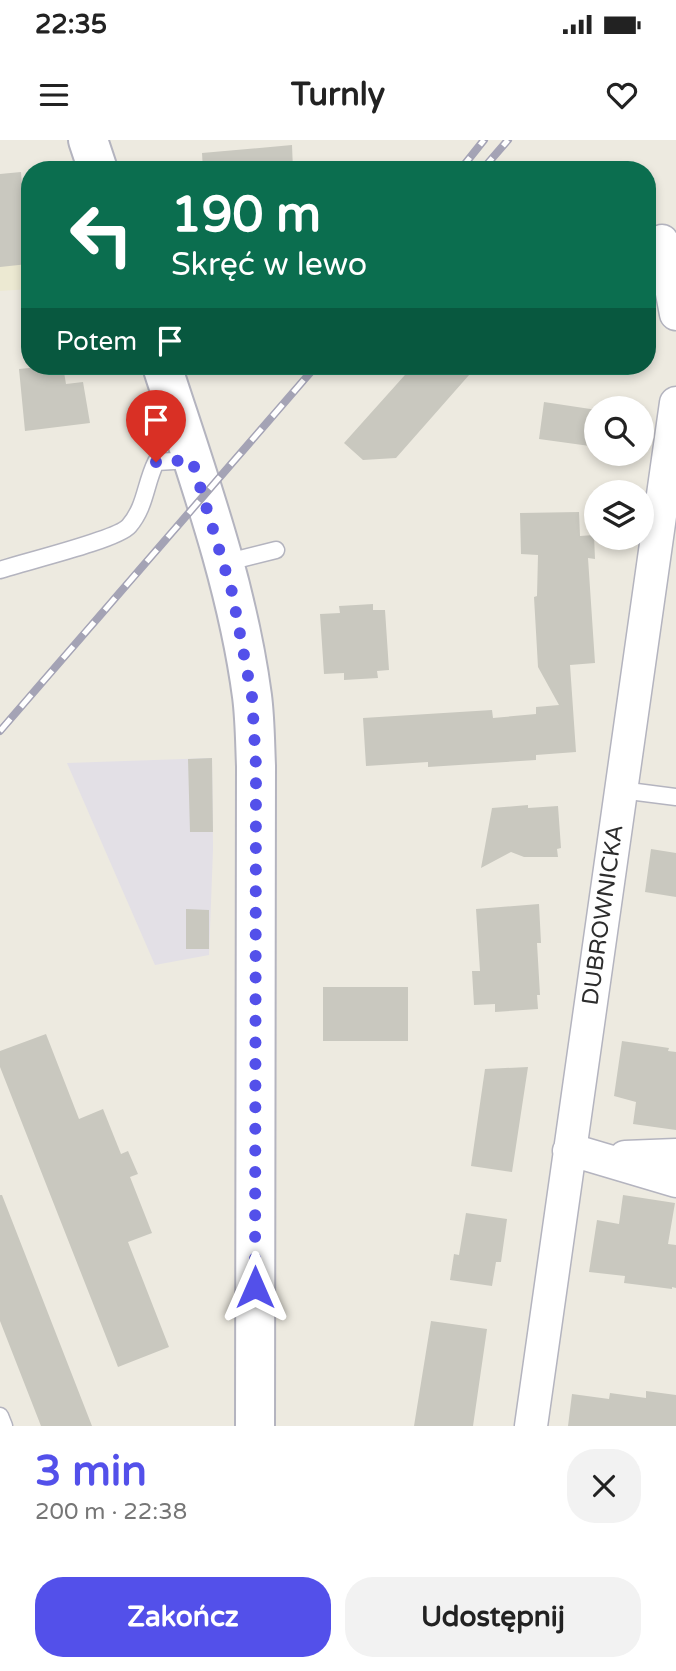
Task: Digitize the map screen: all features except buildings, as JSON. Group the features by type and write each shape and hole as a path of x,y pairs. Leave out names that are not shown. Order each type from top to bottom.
{"street":[{"path":"88,140 95,161"},
{"path":"662,241 659,285 676,314"},
{"path":"165,375 232,592 252,697 256,766 255,1426"},
{"name":"DUBROWNICKA","path":"531,1426 584,1155 621,790 675,421"},
{"path":"584,1155 676,1155"},
{"path":"584,1155 676,1181"}],"lane":[{"path":"0,570 77,548 127,529 144,503 148,477 156,462 192,460"},
{"path":"223,563 276,550"},
{"path":"621,790 676,797"},
{"path":"0,1416 4,1426"}],"shaded area":[{"path":"21,220 21,290 0,291 0,222"},
{"path":"212,758 213,849 209,955 155,965 67,763"}],"railway":[{"path":"467,161 484,140"},
{"path":"490,161 508,140"},
{"path":"0,731 308,375"}],"route":[{"path":"156,462 192,460 232,592 252,697 256,766 255,1287"}]}
